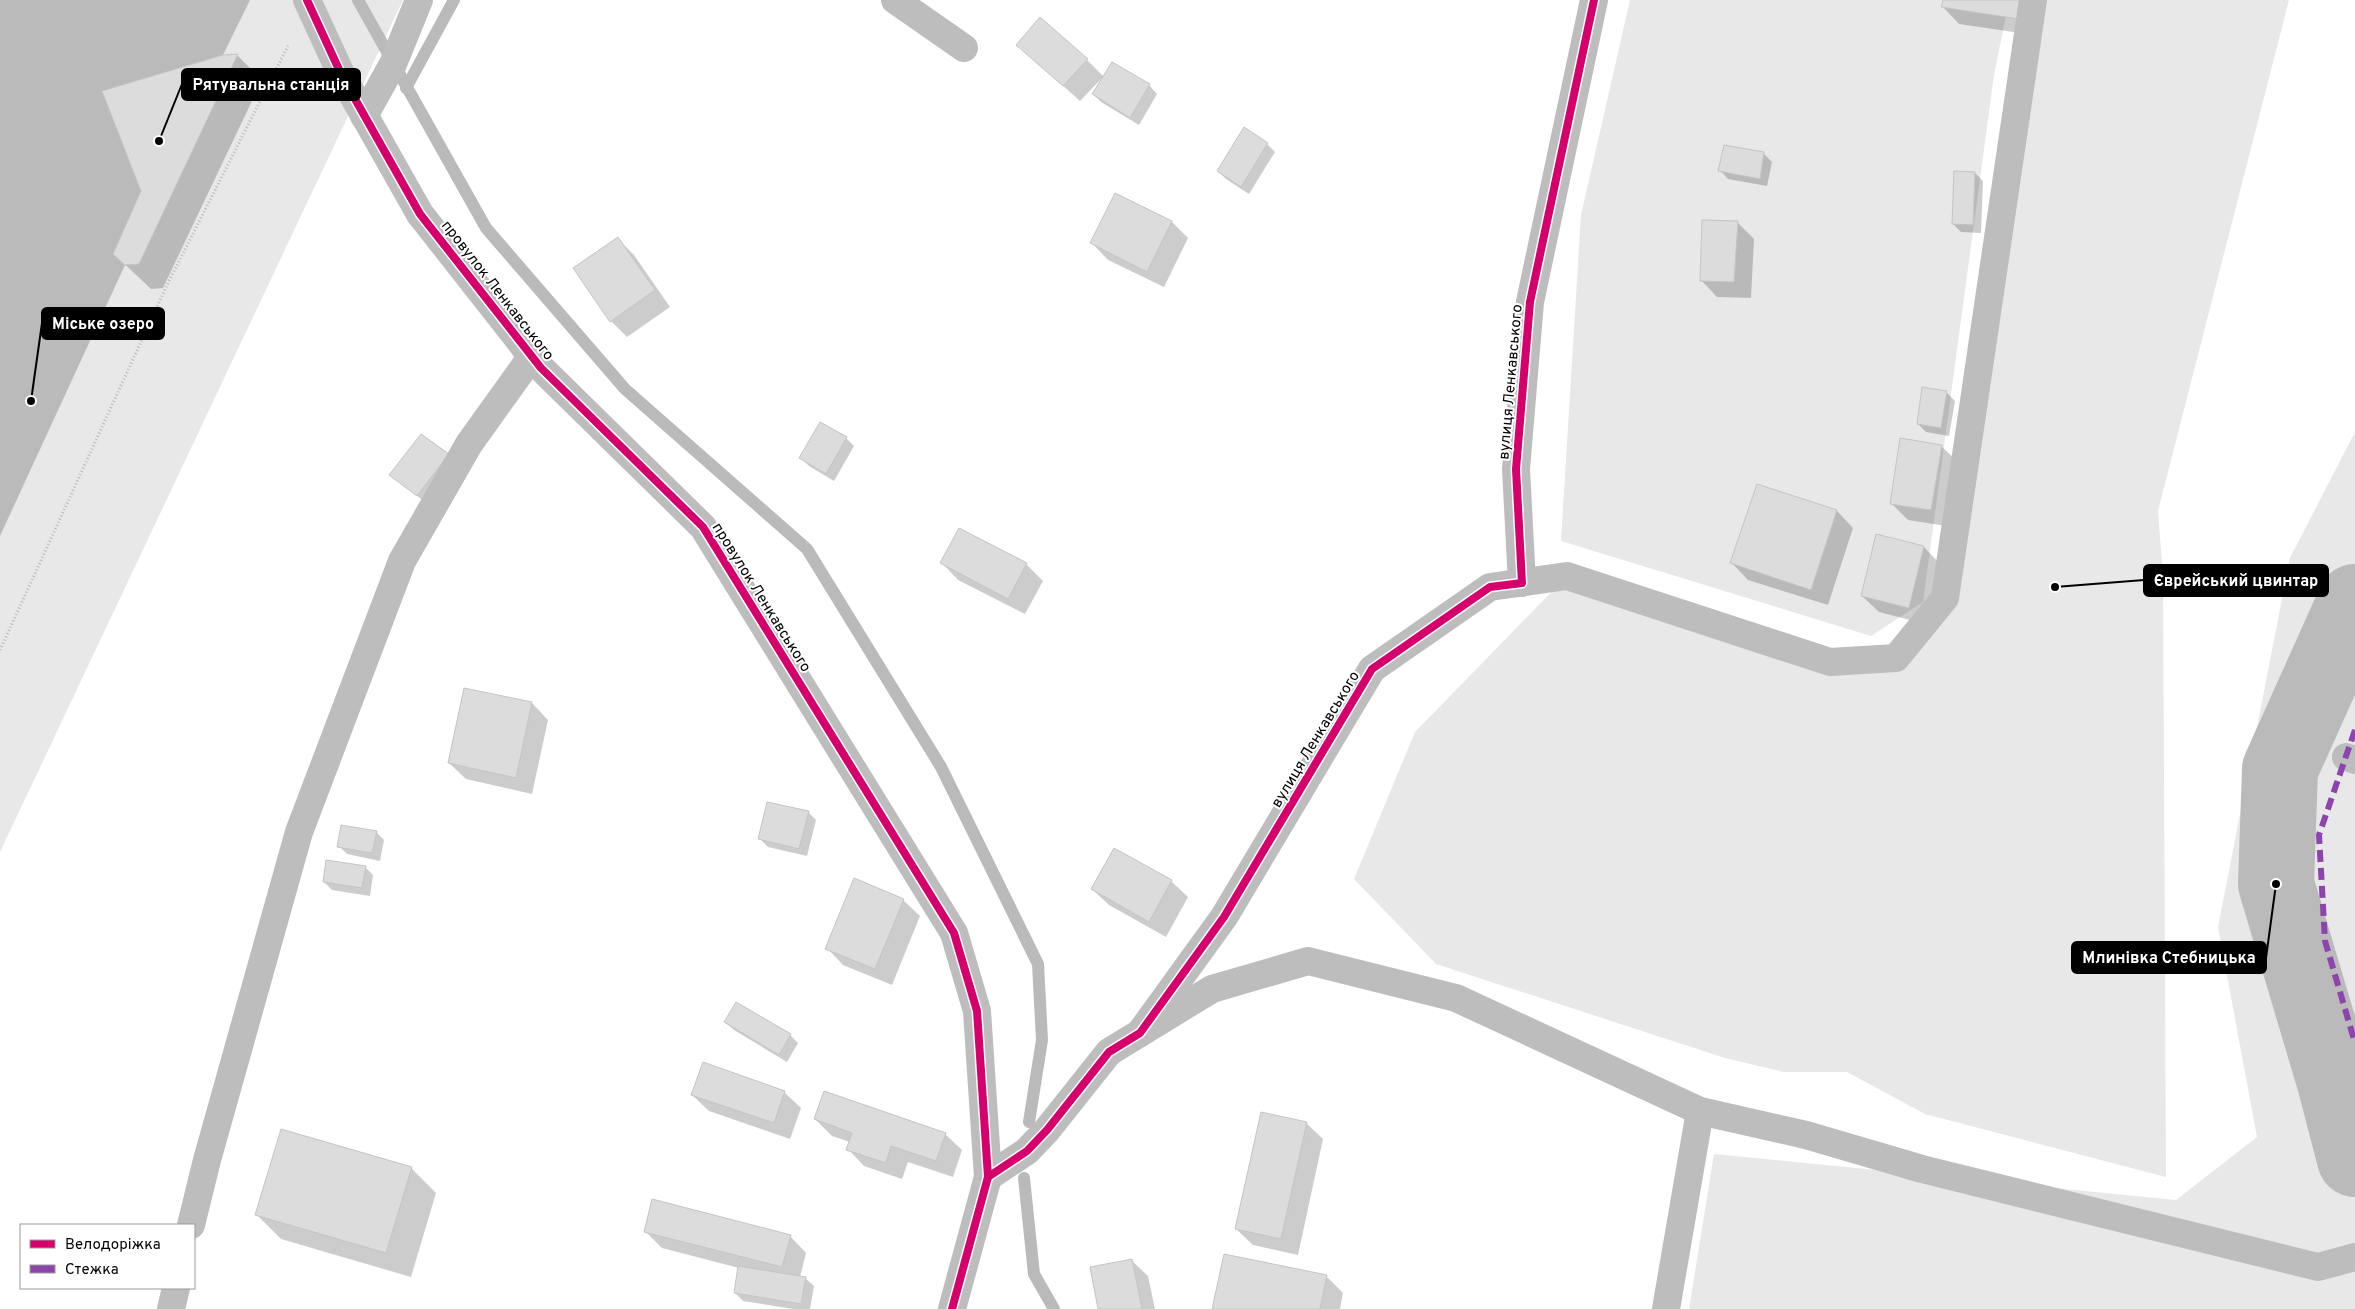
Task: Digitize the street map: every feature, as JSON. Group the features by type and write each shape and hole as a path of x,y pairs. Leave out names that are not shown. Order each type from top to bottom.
{"street":[{"path":"364,116 393,64 419,0"},
{"path":"896,0 964,48"},
{"name":"вулиця Ленкавського","path":"988,1178 1027,1151 1047,1130 1109,1052 1140,1033 1224,917 1372,669 1490,587 1522,582 1516,469 1530,302 1594,0"},
{"path":"1522,582 1567,576 1830,662 1896,658 1945,598 2033,0"},
{"name":"провулок Ленкавського","path":"308,2 342,76 420,214 541,368 703,527 954,933 977,1011 988,1178 952,1309"},
{"path":"191,1224 298,832 402,561 469,444 532,356"},
{"path":"1140,1033 1212,989 1308,961 1456,998 1700,1110 1806,1134 1922,1169 2318,1267 2355,1257"},
{"path":"1666,1309 1700,1110"},
{"path":"171,1309 176,1289"}],"path":[{"path":"0,650 167,285 308,2"}],"shaded area":[{"path":"0,0 403,0 0,852"},
{"path":"0,0 250,0 223,55 102,91 141,191 113,254 125,265 0,536"},
{"path":"1630,0 2009,0 1994,75 1923,602 1871,636 1561,541 1581,215"},
{"path":"2033,0 2289,0 2158,511 2163,576 2166,1177 1925,1114 1847,1072 1784,1072 1725,1058 1436,964 1354,879 1415,732 1567,576 1830,662 1896,658 1945,598"},
{"path":"2355,432 2355,1309 1689,1309 1714,1154 2176,1200 2257,1137 2218,927 2290,558"}],"building":[{"path":"1943,0 2028,0 2025,20 1941,7"},
{"path":"1040,17 1088,59 1063,86 1016,45"},
{"path":"238,54 139,264 125,265 113,254 141,191 102,91 223,55"},
{"path":"1112,62 1150,84 1130,118 1092,94"},
{"path":"1244,127 1268,143 1241,187 1217,171"},
{"path":"1724,145 1764,152 1760,179 1718,171"},
{"path":"1954,171 1975,172 1973,225 1952,224"},
{"path":"1115,193 1172,221 1147,272 1090,243"},
{"path":"1702,220 1738,221 1734,282 1700,281"},
{"path":"618,237 655,290 610,322 573,268"},
{"path":"1922,387 1947,391 1941,428 1917,424"},
{"path":"820,422 847,437 826,474 799,458"},
{"path":"421,434 449,454 417,496 389,475"},
{"path":"1900,438 1942,445 1931,510 1890,504"},
{"path":"1757,484 1837,510 1811,590 1730,563"},
{"path":"959,528 1027,563 1008,599 940,563"},
{"path":"1876,534 1924,546 1909,608 1861,596"},
{"path":"464,688 532,702 516,778 448,763"},
{"path":"767,802 809,811 799,849 758,839"},
{"path":"341,825 377,831 372,853 337,847"},
{"path":"1114,848 1172,880 1149,922 1091,889"},
{"path":"326,860 366,866 362,888 323,882"},
{"path":"854,878 904,899 875,969 825,949"},
{"path":"736,1002 791,1034 779,1055 724,1022"},
{"path":"703,1062 785,1091 774,1123 691,1095"},
{"path":"824,1091 946,1133 936,1161 891,1146 886,1163 846,1150 852,1133 814,1119"},
{"path":"1261,1112 1307,1122 1281,1239 1235,1229"},
{"path":"281,1129 412,1167 386,1253 255,1215"},
{"path":"652,1199 791,1235 782,1267 644,1232"},
{"path":"1224,1254 1327,1275 1320,1309 1212,1309"},
{"path":"1132,1259 1142,1309 1098,1309 1090,1267"},
{"path":"738,1266 806,1277 801,1304 734,1293"}],"waterway":[{"path":"358,0 486,228 625,389 807,549 941,767 1038,964 1042,1040 1029,1122"},
{"path":"406,88 454,0"},
{"path":"2355,602 2280,769 2276,884 2335,1082 2355,1159"},
{"path":"1024,1178 1034,1274 1054,1309"}],"marked path":[{"path":"2355,730 2319,835 2325,941 2355,1043"}],"cycle path":[{"path":"307,0 342,76 420,214 541,368 703,527 954,933 977,1011 988,1177 952,1309"},
{"path":"988,1177 1027,1151 1047,1130 1109,1052 1140,1033 1224,917 1372,669 1490,587 1522,583 1516,469 1530,302 1594,0"}],"place":[{"name":"Рятувальна станція","path":"159,141"},
{"name":"Міське озеро","path":"31,401"},
{"name":"Єврейський цвинтар","path":"2055,587"},
{"name":"Млинівка Стебницька","path":"2276,884"}]}
